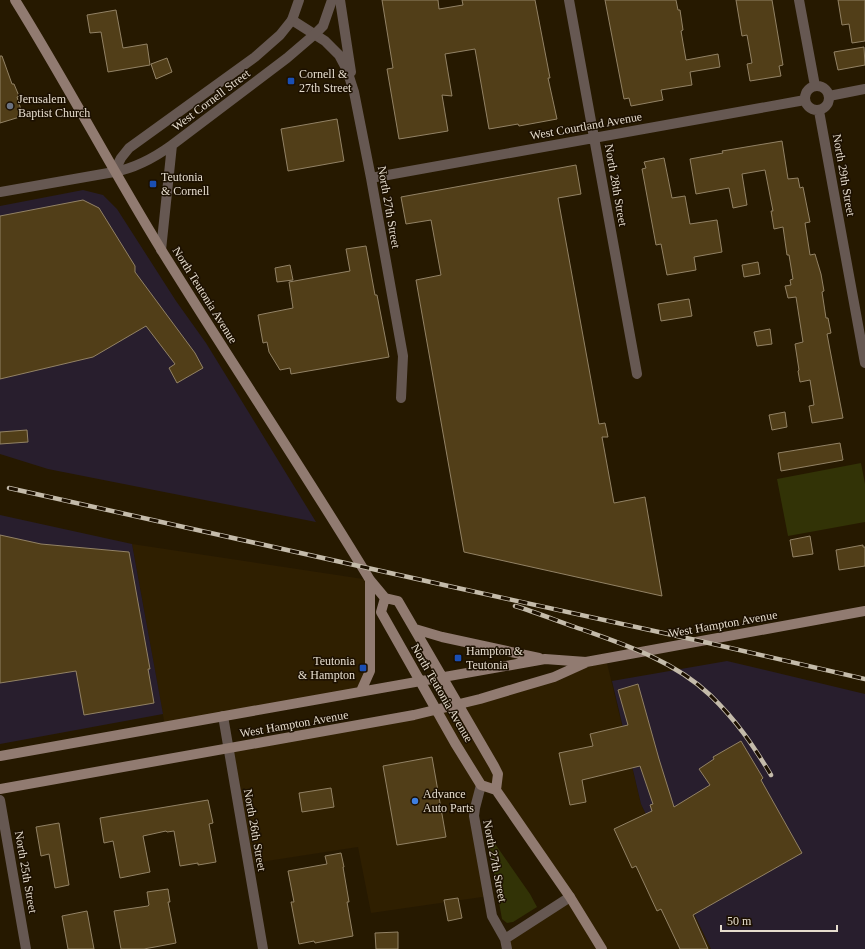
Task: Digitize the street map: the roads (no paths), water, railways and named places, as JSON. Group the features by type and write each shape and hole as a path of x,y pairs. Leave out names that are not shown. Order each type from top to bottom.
{"main road":[{"name":"North Teutonia Avenue","path":"15,0 95,135 114,172 161,250 370,580 385,598 398,601 459,704 498,774 496,790"},
{"path":"361,691 370,671 370,580"},
{"name":"North Teutonia Avenue","path":"385,598 381,612 419,681 481,785"},
{"name":"West Hampton Avenue","path":"0,756 545,659 586,662 865,611"},
{"path":"415,629 442,637 545,659"},
{"name":"West Hampton Avenue","path":"0,789 414,715 480,699 554,677 586,662"},
{"path":"481,785 496,790 570,898 602,949"}],"street":[{"path":"292,20 299,0"},
{"path":"315,34 323,26 332,0"},
{"path":"340,0 354,92"},
{"name":"North 28th Street","path":"569,0 637,374"},
{"path":"799,0 815,86"},
{"name":"West Cornell Street","path":"114,172 121,158 129,148 255,57 280,35 292,20"},
{"name":"North 27th Street","path":"292,20 325,41 339,55 347,70 354,92 403,356 401,398"},
{"name":"West Cornell Street","path":"0,192 114,172 133,167 153,158 287,58 315,34"},
{"path":"815,86 820,86 825,89 829,96 828,104 819,111 810,109 806,104 805,100 807,92 815,86"},
{"path":"829,96 865,89"},
{"name":"West Courtland Avenue","path":"371,178 805,100"},
{"name":"North 29th Street","path":"819,111 865,363"},
{"path":"161,250 172,145"},
{"name":"North 26th Street","path":"223,716 263,949"},
{"name":"North 27th Street","path":"481,785 474,808 474,816 492,916 506,944 570,898"},
{"name":"North 25th Street","path":"0,800 26,949"}],"railway":[{"path":"9,488 865,679"},
{"path":"515,606 538,613 647,654 680,672 710,695 736,723 751,743 771,775"}],"place":[{"name":"Cornell & 27th Street","path":"291,81"},
{"name":"Jerusalem Baptist Church","path":"10,106"},
{"name":"Teutonia & Cornell","path":"153,184"},
{"name":"Hampton & Teutonia","path":"458,658"},
{"name":"Teutonia & Hampton","path":"363,668"},
{"name":"Advance Auto Parts","path":"415,801"}]}
